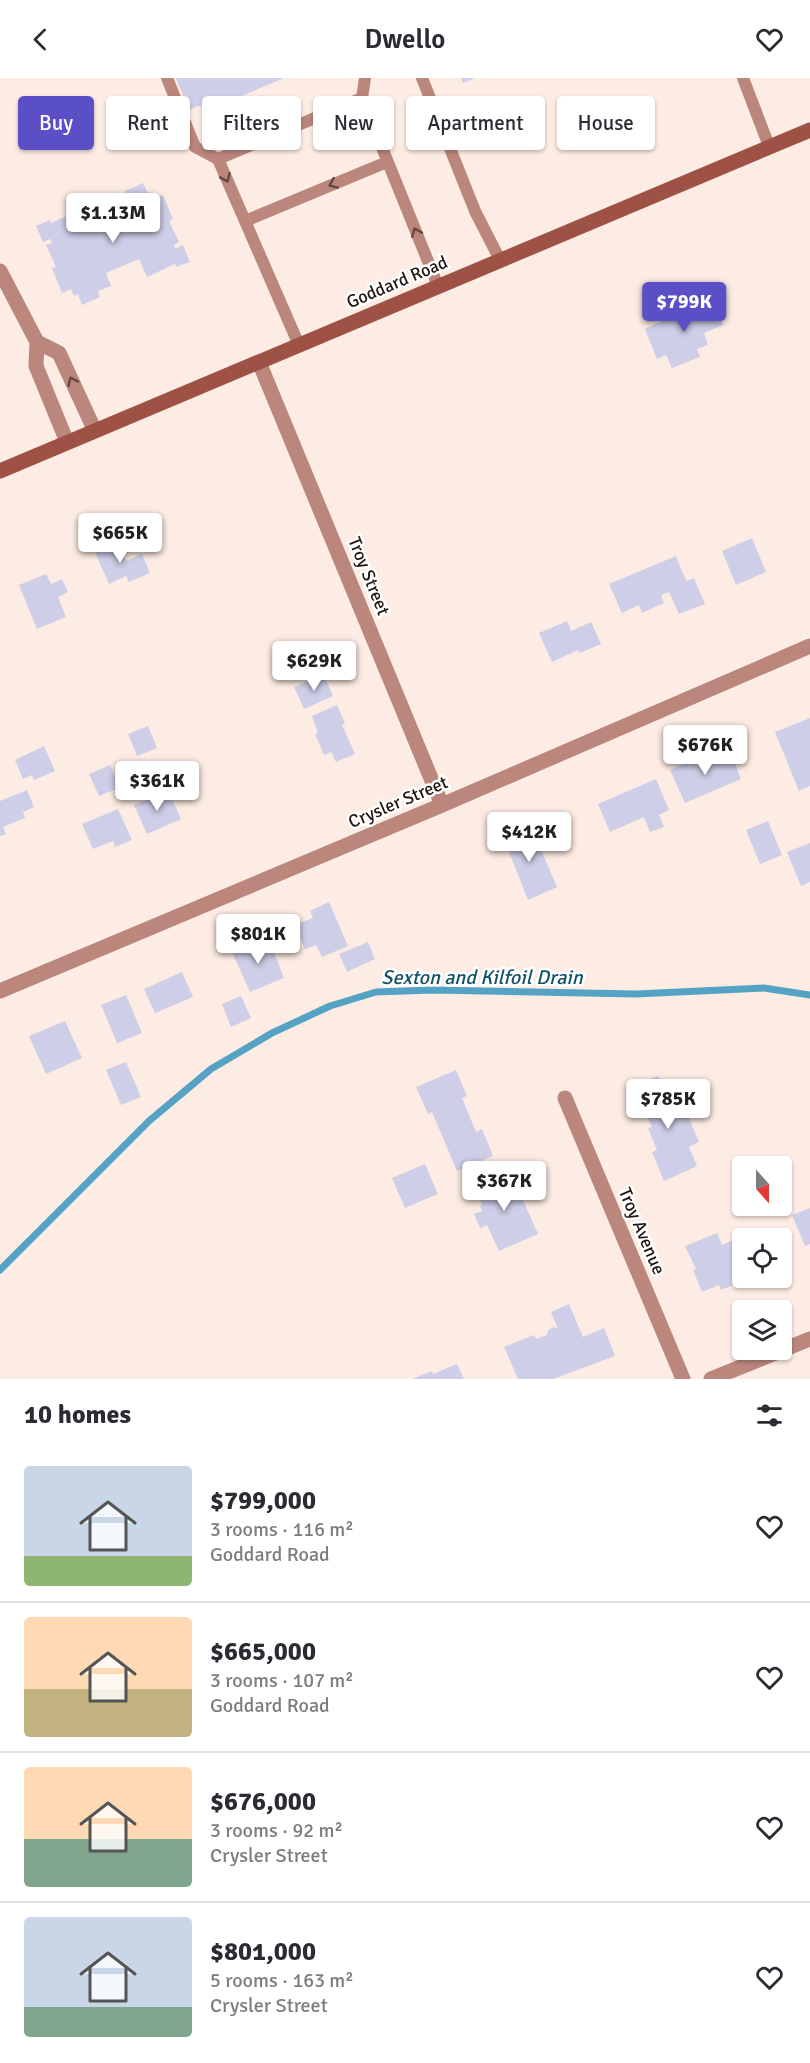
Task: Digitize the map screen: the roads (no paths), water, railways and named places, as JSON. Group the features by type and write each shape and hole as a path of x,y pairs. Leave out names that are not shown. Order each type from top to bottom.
{"main road":[{"name":"Goddard Road","path":"0,471 810,130"}],"street":[{"path":"0,271 37,342 36,366 68,442"},
{"path":"37,342 59,353 95,431"},
{"name":"Troy Street","path":"259,362 442,805"},
{"name":"Crysler Street","path":"0,991 442,805 810,646"},
{"name":"Troy Avenue","path":"565,1098 683,1379"},
{"path":"711,1379 810,1339"}],"lane":[{"path":"167,78 195,147 218,159 299,345"},
{"path":"362,96 365,78"},
{"path":"422,78 475,211 500,260"},
{"path":"743,78 769,146"},
{"path":"218,159 313,119"},
{"path":"382,150 438,286"},
{"path":"245,221 387,162"}],"waterway":[{"name":"Sexton and Kilfoil Drain","path":"0,1270 149,1121 211,1069 272,1033 330,1006 376,992 432,990 636,994 764,988 810,995"}]}
